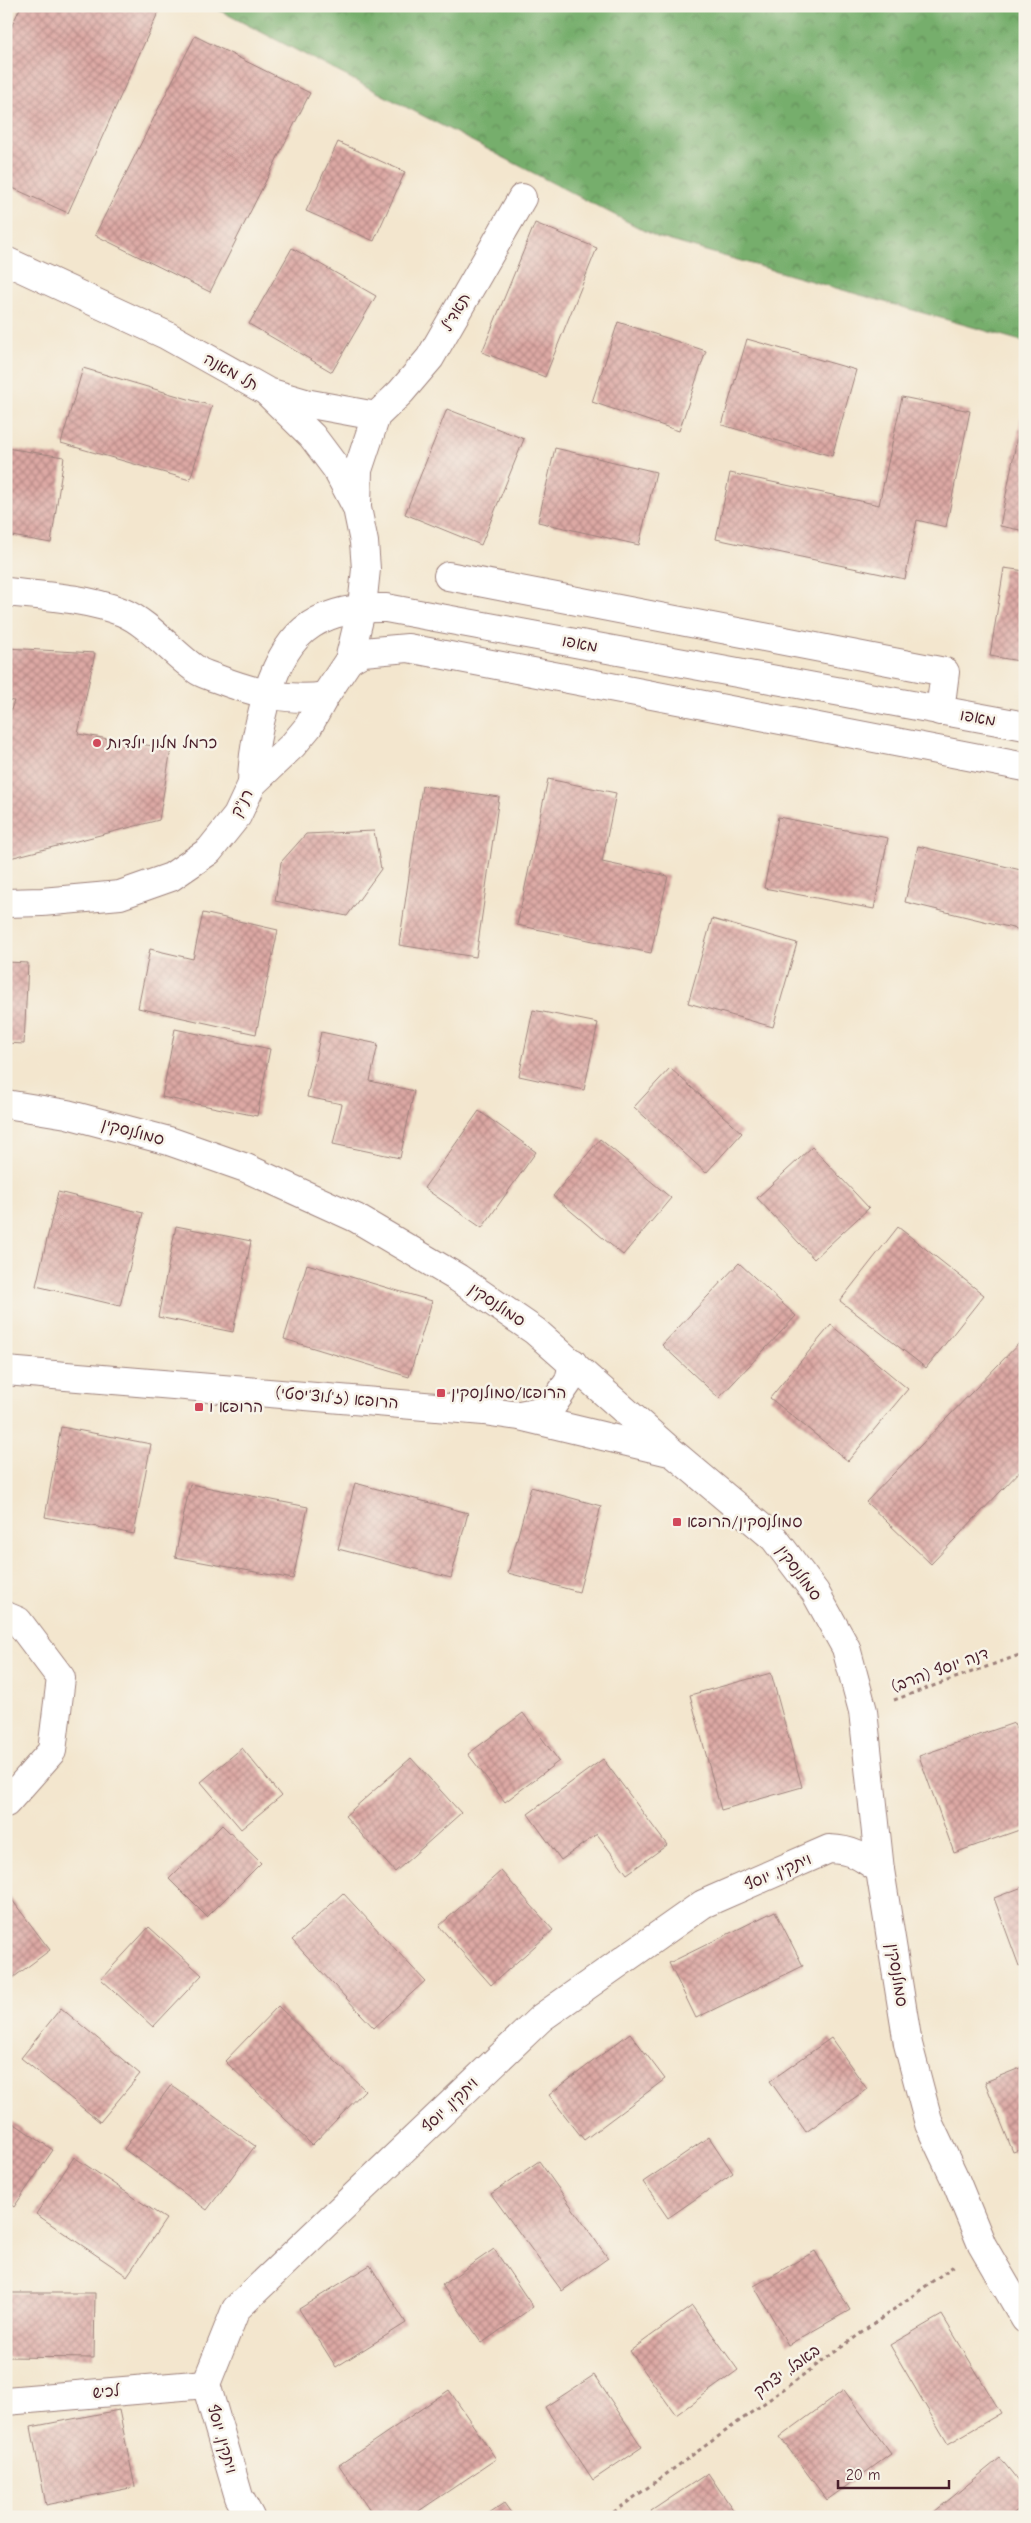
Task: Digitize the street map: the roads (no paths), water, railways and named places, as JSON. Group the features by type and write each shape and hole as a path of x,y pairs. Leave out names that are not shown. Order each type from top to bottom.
{"street":[{"name":"תאד\"ל","path":"357,508 358,470 376,416 401,392 430,358 522,198"},
{"name":"תל מאנה","path":"6,261 166,335 266,391 312,436 336,468 357,508 364,542 366,570"},
{"path":"266,391 305,403 376,416"},
{"name":"רנ\"ק","path":"6,903 42,902 120,895 171,877 209,851 237,816 252,784 308,727 325,696 349,660 362,608 366,570"},
{"path":"448,576 945,672 940,711"},
{"path":"6,592 84,602 123,612 156,636 198,671 236,686 267,694 304,699 325,696"},
{"name":"מאפו","path":"252,784 252,758 267,694 275,669 289,645 305,629 322,618 340,611 362,608 386,608 1025,726"},
{"path":"349,660 363,652 408,648 1025,768"},
{"name":"סמולנסקין","path":"6,1104 68,1114 169,1141 246,1168 356,1218 458,1278 535,1331 672,1453 774,1538 815,1592 846,1648 863,1711 880,1870 908,2044 929,2124 955,2179 982,2246 1025,2318"},
{"name":"הרופא (ז'לוצ'יסטי)","path":"518,1416 550,1409 569,1381 573,1363"},
{"name":"הרופא (ז'לוצ'יסטי)","path":"6,1371 294,1394 518,1416 672,1453"},
{"path":"6,1616 18,1620 61,1678 52,1751 6,1803"},
{"name":"ויתקין, יוסף","path":"250,2517 239,2496 206,2384 236,2309 541,2018 703,1904 829,1850 848,1850 863,1857 880,1870"},
{"name":"לכיש","path":"6,2401 206,2384"}],"place":[{"name":"כרמל מלון יולדות","path":"97,743"},
{"name":"הרופא/סמולנסקין","path":"441,1393"},
{"name":"הרופא ו","path":"199,1407"},
{"name":"סמולנסקין/הרופא","path":"677,1522"}]}
